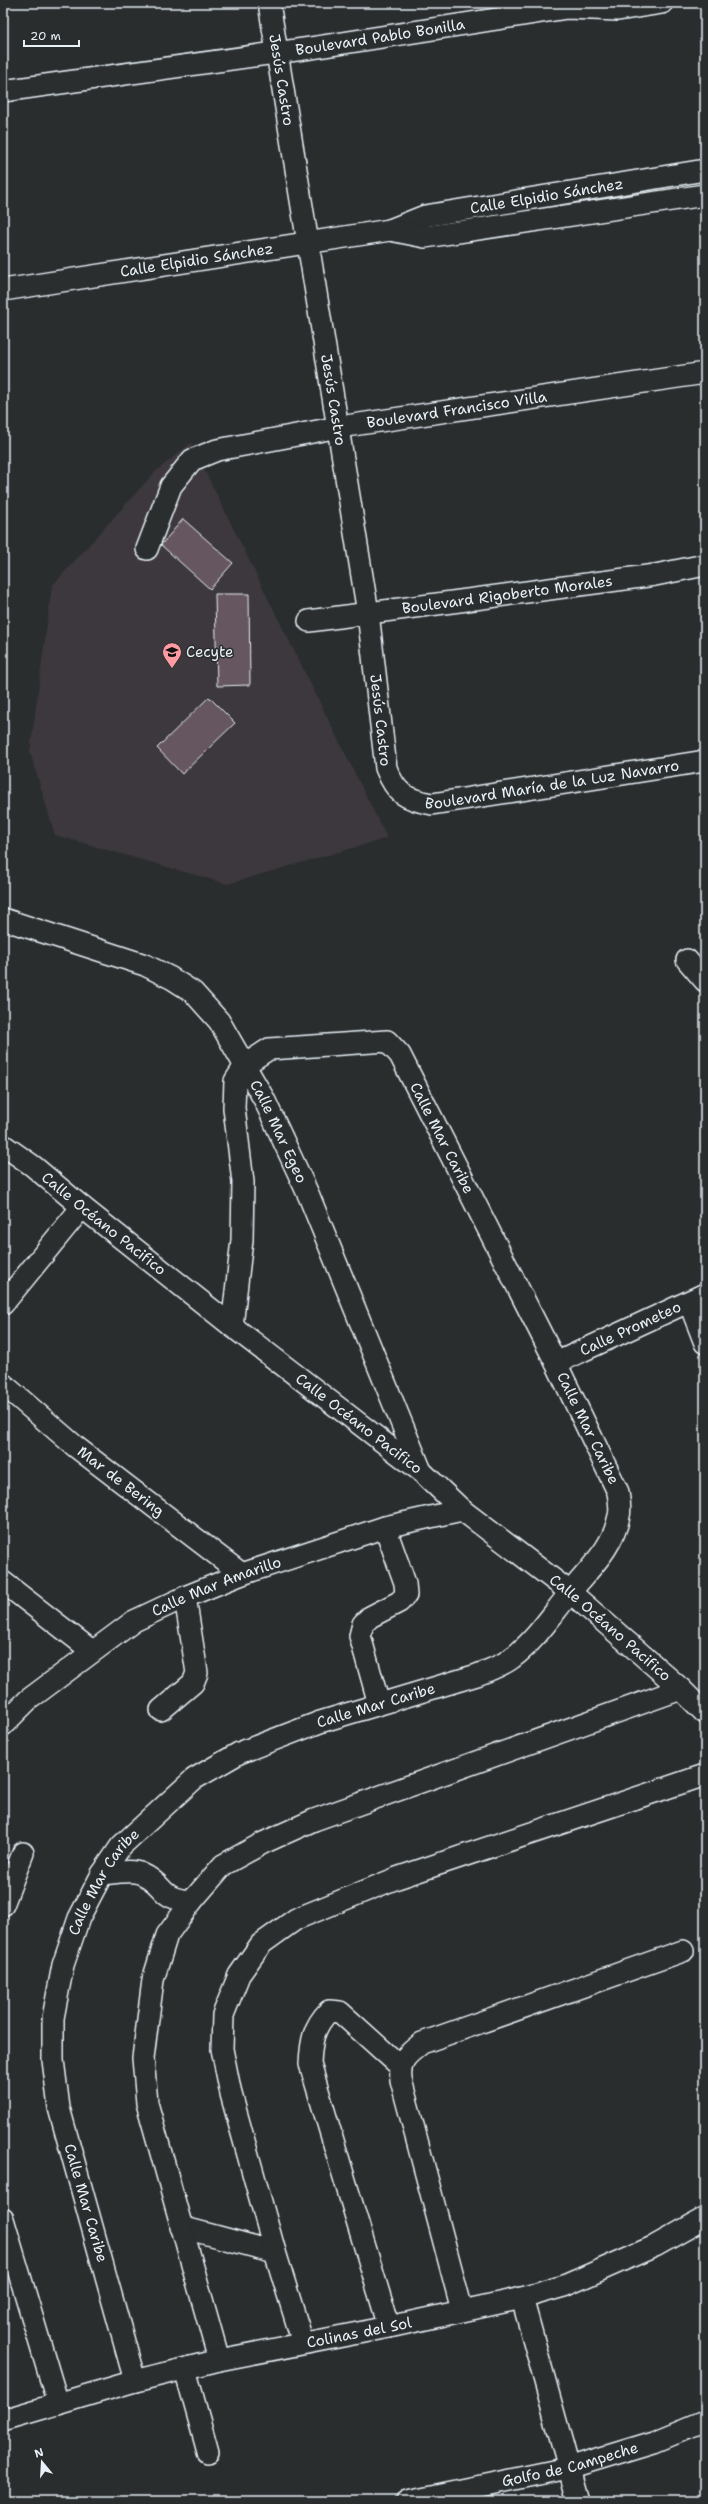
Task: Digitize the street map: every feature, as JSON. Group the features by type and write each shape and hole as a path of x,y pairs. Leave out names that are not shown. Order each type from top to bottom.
{"street":[{"name":"Jesús Castro","path":"268,3 339,427 368,613 386,768 391,783 400,794"},
{"name":"Boulevard Pablo Bonilla","path":"3,92 276,52 573,5 618,10 662,3"},
{"name":"Calle Elpidio Sánchez","path":"3,290 308,241 390,230 426,216 705,170"},
{"name":"Calle Elpidio Sánchez","path":"390,230 425,237 705,194"},
{"name":"Boulevard Francisco Villa","path":"147,549 171,486 192,460 217,450 339,427 705,373"},
{"name":"Boulevard Rigoberto Morales","path":"309,621 655,574 705,565"},
{"name":"Boulevard María de la Luz Navarro","path":"400,794 416,801 432,804 705,761"},
{"name":"Calle Mar Egeo","path":"3,919 145,965 171,978 193,992 219,1021 246,1064 308,1196 422,1472"},
{"path":"687,960 705,981"},
{"name":"Calle Mar Caribe","path":"135,2381 59,2108 53,2060 53,2018 63,1965 79,1918 102,1874 121,1846 194,1779 240,1753 320,1722 496,1668 513,1658 541,1630 570,1592 600,1560 612,1538 620,1516 618,1492 556,1363 400,1055 387,1041 269,1049 246,1064"},
{"path":"232,1326 242,1240 243,1182 234,1108 235,1081 246,1064"},
{"name":"Calle Océano Pacifico","path":"3,1145 33,1166 82,1207 232,1326 422,1472 462,1510 570,1592 681,1689 705,1713"},
{"path":"3,1304 82,1207"},
{"path":"697,1298 705,1343"},
{"name":"Calle Prometeo","path":"556,1363 697,1298"},
{"name":"Mar de Bering","path":"3,1384 76,1447 242,1574"},
{"name":"Calle Mar Amarillo","path":"3,1725 28,1700 134,1621 185,1597 242,1574 385,1527 462,1510"},
{"path":"379,1704 360,1636 364,1624 370,1617 399,1602 406,1595 405,1582 385,1527"},
{"path":"3,1582 92,1651"},
{"path":"161,1710 193,1683 197,1672 185,1597"},
{"path":"219,2360 147,2103 143,2058 153,1980 167,1935 192,1901 223,1865 263,1843 314,1820 681,1689"},
{"path":"303,2343 275,2252 231,2094 222,2049 224,2015 239,1975 261,1944 296,1919 397,1878 705,1775"},
{"path":"3,1905 23,1853"},
{"path":"102,1874 141,1873 154,1880 166,1895 176,1900 192,1901"},
{"path":"462,2310 400,2080 400,2066 406,2056 422,2043 683,1951"},
{"path":"389,2327 310,2064 311,2040 318,2022 329,2011 340,2012 400,2066"},
{"name":"Colinas del Sol","path":"3,2420 135,2381 219,2360 389,2327 522,2298 564,2286 655,2246 705,2218"},
{"path":"3,2219 58,2404"},
{"path":"181,2227 275,2252"},
{"path":"522,2298 578,2501"},
{"path":"185,2369 208,2452"},
{"name":"Golfo de Campeche","path":"408,2501 568,2468 654,2442 705,2421"}],"shaded area":[{"name":"Cecyte","path":"191,443 387,838 227,884 55,835 30,752 52,586 154,473"}],"building":[{"path":"183,519 233,563 210,589 161,545"},
{"path":"215,594 249,594 250,685 217,686"},
{"path":"209,697 235,723 182,774 157,748"}],"place":[{"name":"Cecyte","path":"172,669"}]}
